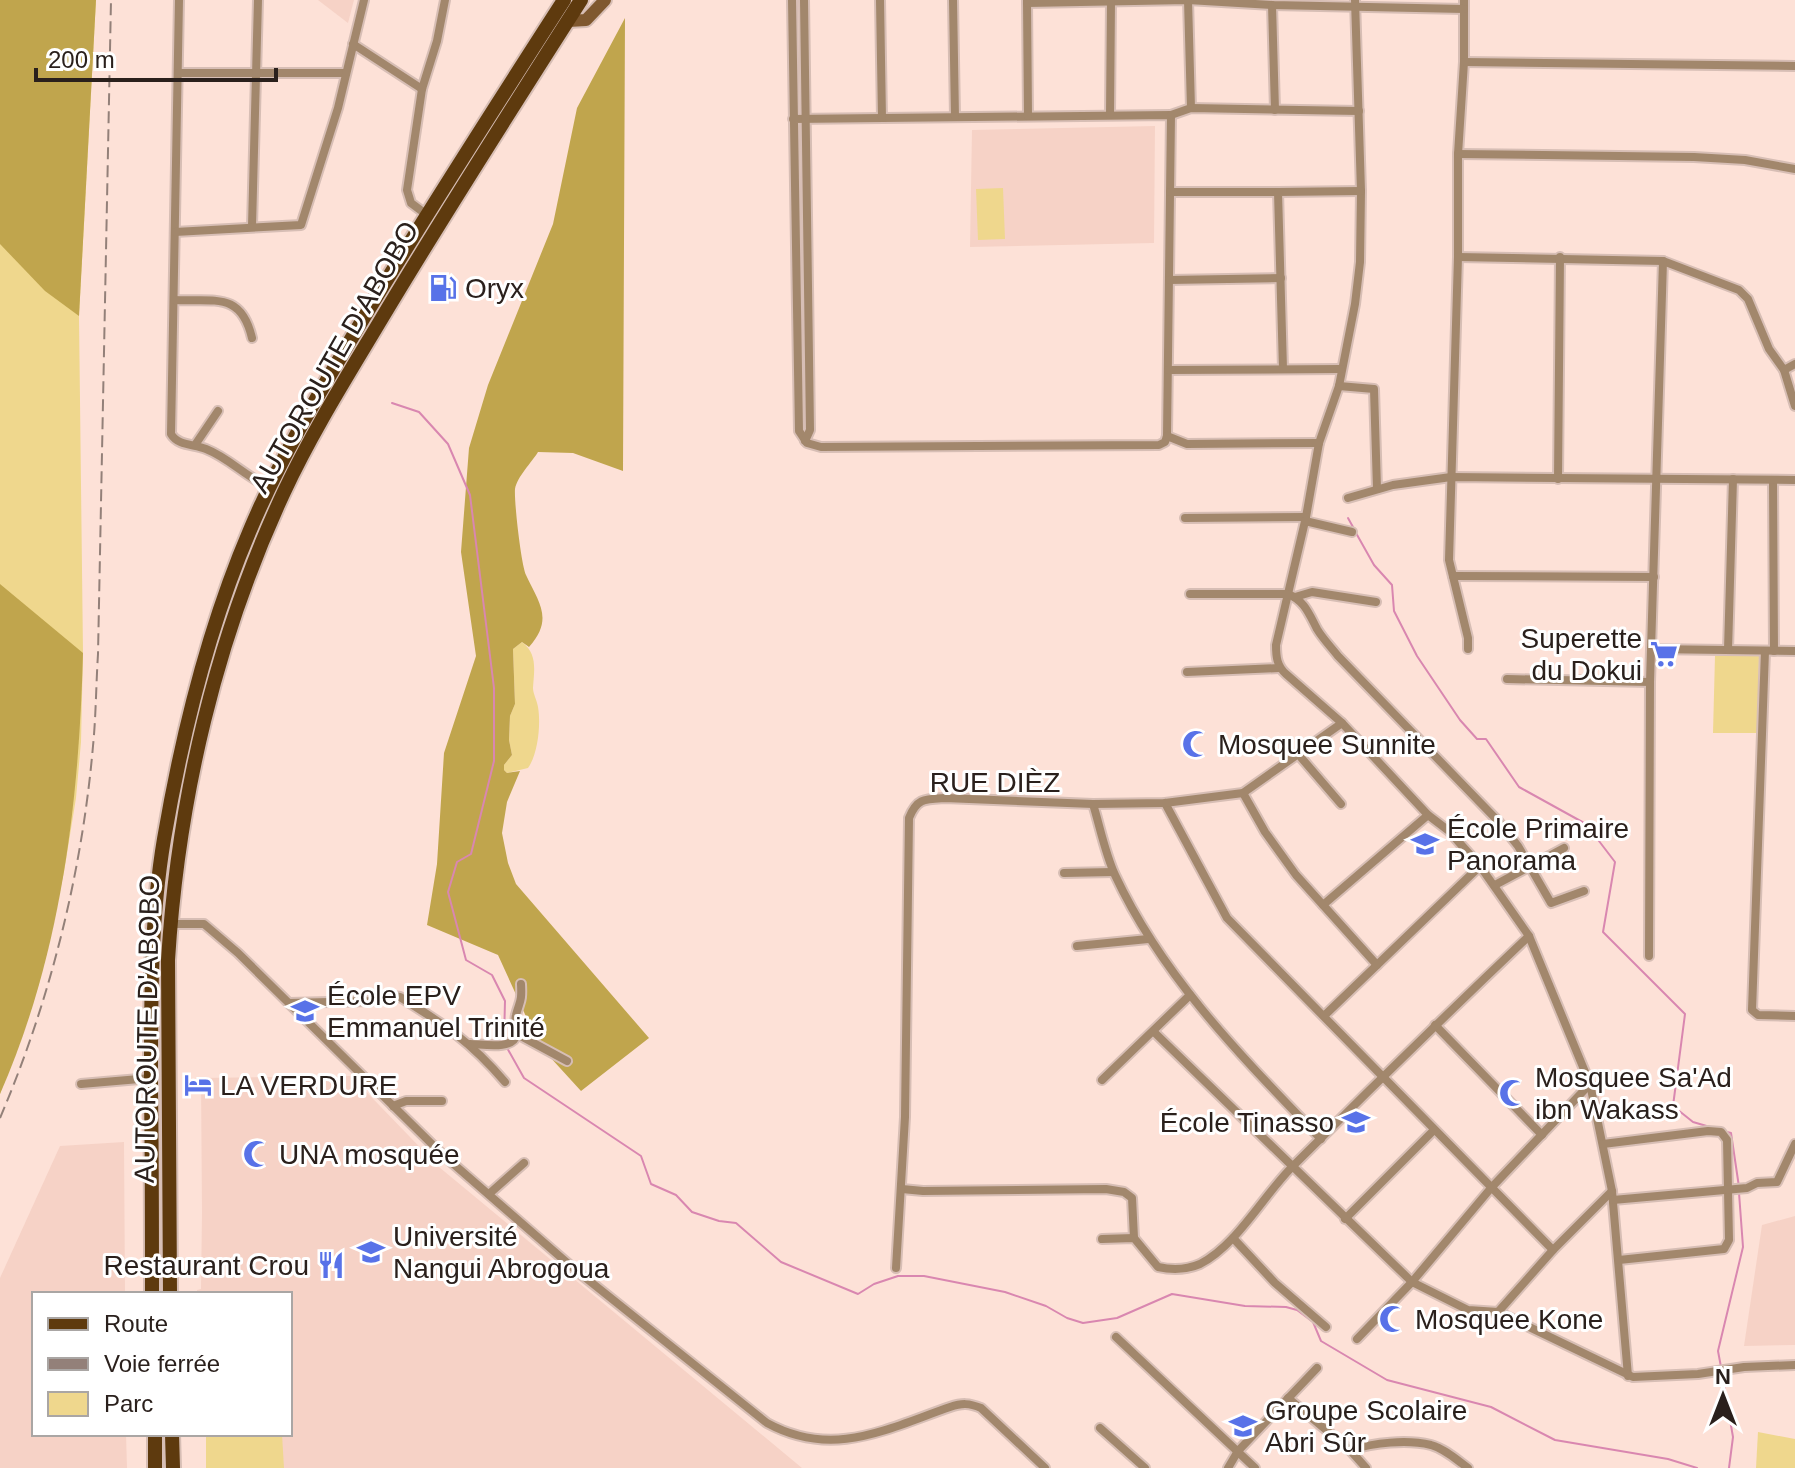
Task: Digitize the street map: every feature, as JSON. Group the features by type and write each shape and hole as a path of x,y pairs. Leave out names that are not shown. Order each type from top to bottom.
{"main road":[{"path":"152,1292 154,921 164,840 179,763 217,618 269,487 310,407 564,0"},
{"name":"AUTOROUTE D'ABOBO","path":"170,1292 168,960 175,865 208,707 228,635 265,535 302,454 425,246 581,0"},
{"path":"568,21 586,20 605,0"},
{"path":"155,1436 155,1468"},
{"path":"172,1436 173,1468"}],"street":[{"path":"179,0 171,434 177,441 208,449 254,481 269,487"},
{"path":"252,226 258,0"},
{"path":"175,232 301,225 338,108 364,0"},
{"path":"427,215 411,203 407,190 422,89 437,41 445,0"},
{"path":"792,0 799,431 811,446 1159,445 1165,442 1171,115"},
{"path":"804,0 810,430 805,441"},
{"path":"880,0 882,118"},
{"path":"953,0 955,117"},
{"path":"1028,116 1027,2 1188,0 1272,5 1464,5 1449,560 1468,649"},
{"path":"1188,0 1191,108"},
{"path":"1110,115 1111,1"},
{"path":"1355,3 1360,262 1339,386 1319,443 1291,595 1276,645 1279,668 1342,723 1428,815 1449,831 1495,885 1529,936 1590,1084 1612,1196 1628,1376"},
{"path":"1272,5 1275,110"},
{"path":"353,44 422,89"},
{"path":"1464,62 1795,66"},
{"path":"178,73 346,73"},
{"path":"793,119 1171,115 1191,108 1359,111"},
{"path":"1458,154 1694,157 1745,160 1795,169"},
{"path":"1170,192 1361,191"},
{"path":"1278,192 1283,369"},
{"path":"1458,257 1663,261 1739,290 1748,299 1769,349 1784,370 1795,406"},
{"path":"1558,479 1560,257"},
{"path":"1649,956 1650,682 1663,261"},
{"path":"1169,280 1281,278"},
{"path":"174,300 233,303 242,310 252,338"},
{"path":"1784,370 1795,364"},
{"path":"1168,370 1341,369"},
{"path":"1339,386 1374,389 1377,489"},
{"path":"195,445 218,411"},
{"path":"1167,436 1187,444 1319,443"},
{"path":"1348,498 1407,482 1451,477 1795,480"},
{"path":"1728,650 1733,479"},
{"path":"1773,480 1770,651 1752,1010 1758,1015 1795,1016"},
{"path":"1185,518 1306,519 1352,532"},
{"path":"1453,576 1654,577"},
{"path":"1190,594 1291,595 1312,592 1376,602"},
{"path":"1291,595 1310,611 1323,638 1338,656 1498,821 1531,865 1551,903 1584,891"},
{"path":"1651,649 1795,651"},
{"path":"1187,672 1279,668"},
{"path":"1507,679 1650,682"},
{"name":"RUE DIÈZ","path":"902,1189 909,818 914,805 924,799 945,798 1093,804 1165,803 1243,793 1342,723"},
{"path":"1298,754 1341,804"},
{"path":"1243,793 1288,864 1377,965"},
{"path":"1165,803 1227,918 1553,1250"},
{"path":"1093,804 1113,872 1148,939 1232,1046 1321,1139"},
{"path":"1323,905 1428,815"},
{"path":"1495,885 1564,848"},
{"path":"1324,1016 1480,866"},
{"path":"1064,873 1113,872"},
{"path":"170,924 204,924 238,953 442,1154 529,1231 755,1416 780,1431 822,1442 848,1440 963,1403 972,1404 981,1408 1045,1468"},
{"path":"896,1268 902,1189 1106,1189 1124,1192 1132,1198 1134,1238 1158,1267 1184,1269 1201,1264 1233,1238 1292,1167 1380,1076 1529,936"},
{"path":"1077,946 1148,939"},
{"path":"516,1036 515,1015 522,1001 521,984"},
{"path":"1102,1080 1190,995"},
{"path":"288,1003 400,997 433,1016 469,1044 505,1082"},
{"path":"1435,1025 1542,1135"},
{"path":"1154,1032 1412,1282 1468,1310 1498,1312 1565,1342 1628,1376 1698,1374 1744,1367 1795,1365"},
{"path":"469,1044 503,1045 516,1036"},
{"path":"516,1036 567,1061"},
{"path":"81,1084 151,1078"},
{"path":"1357,1339 1412,1282 1491,1188 1590,1084"},
{"path":"393,1106 406,1101 442,1101"},
{"path":"1345,1219 1433,1131"},
{"path":"1603,1144 1708,1131 1721,1132 1727,1140 1729,1240 1724,1249 1619,1260"},
{"path":"1498,1312 1553,1250 1612,1196 1749,1187 1762,1182 1777,1182 1795,1144"},
{"path":"489,1194 524,1163"},
{"path":"1102,1239 1134,1238"},
{"path":"1233,1238 1275,1283 1326,1327"},
{"path":"1116,1337 1255,1468"},
{"path":"1228,1468 1238,1451 1317,1368"},
{"path":"1288,1398 1350,1450 1366,1468"},
{"path":"1100,1428 1145,1468"},
{"path":"1350,1450 1368,1445 1433,1445 1468,1468"}],"shaded area":[{"path":"0,0 96,0 79,316 45,291 0,244"},
{"path":"318,0 354,0 348,23"},
{"path":"625,18 623,471 573,453 538,452 515,489 524,569 542,611 542,619 537,637 529,647 522,642 513,649 515,704 510,716 509,740 512,755 504,770 507,773 520,771 507,802 502,833 508,863 516,884 649,1038 581,1091 539,1045 498,955 427,925 437,864 444,753 476,656 461,552 469,448 488,385 553,224 577,108"},
{"path":"1155,126 1154,243 970,247 972,130"},
{"path":"0,584 83,653 77,766 63,878 38,988 0,1094"},
{"name":"Université Nangui Abrogoua","path":"351,1076 439,1167 802,1468 206,1468 206,1436 292,1436 292,1292 197,1292 201,1289 201,1078"},
{"path":"124,1142 125,1292 32,1292 32,1436 126,1436 127,1468 0,1468 0,1278 60,1146"},
{"path":"1795,1216 1795,1345 1744,1346 1762,1225"}],"green space":[{"path":"0,0 96,0 79,316 83,653 81,742 64,872 39,984 0,1094"},
{"path":"1003,188 1005,239 978,240 976,189"},
{"path":"522,642 531,652 534,663 533,690 539,714 538,739 528,768 507,773 504,765 512,755 510,716 515,704 513,649"},
{"path":"1715,656 1759,656 1757,733 1713,733"},
{"path":"1758,1432 1795,1439 1795,1468 1756,1468"},
{"path":"206,1436 282,1436 284,1468 206,1468"}],"waterway":[{"path":"392,403 419,412 448,444 470,495 494,688 494,761 471,854 457,862 448,892 466,960 492,975 505,1001 504,1040"},
{"path":"1348,518 1353,527"},
{"path":"1356,533 1374,565 1392,585 1394,611 1417,656 1460,720 1477,739 1486,739 1519,787 1586,824 1615,862 1603,932 1685,1014 1673,1106 1693,1122 1710,1127"},
{"path":"506,1046 524,1078 641,1156 651,1184 676,1195 692,1212 736,1223 781,1262 858,1294 874,1284 898,1276 924,1276 1005,1292 1083,1323 1117,1318 1172,1294 1245,1306 1286,1307 1297,1310 1313,1322 1321,1341 1387,1380 1491,1407 1555,1440 1668,1459 1697,1468"},
{"path":"1723,1131 1731,1133 1739,1187"},
{"path":"1721,1367 1718,1351 1743,1247 1739,1193"},
{"path":"1722,1374 1733,1437 1729,1468"}],"railway":[{"path":"0,1118 34,1028 61,936 81,841 93,746 98,654 111,0"}],"place":[{"name":"Oryx","path":"443,288"},
{"name":"Superette du Dokui","path":"1664,654"},
{"name":"Mosquee Sunnite","path":"1196,744"},
{"name":"École Primaire Panorama","path":"1425,844"},
{"name":"École EPV Emmanuel Trinité","path":"305,1011"},
{"name":"LA VERDURE","path":"198,1085"},
{"name":"Mosquee Sa'Ad ibn Wakass","path":"1513,1093"},
{"name":"École Tinasso","path":"1356,1122"},
{"name":"UNA mosquée","path":"257,1154"},
{"name":"Université Nangui Abrogoua","path":"371,1252"},
{"name":"Restaurant Crou","path":"331,1265"},
{"name":"Mosquee Kone","path":"1393,1319"},
{"name":"Groupe Scolaire Abri Sûr","path":"1243,1426"}]}
